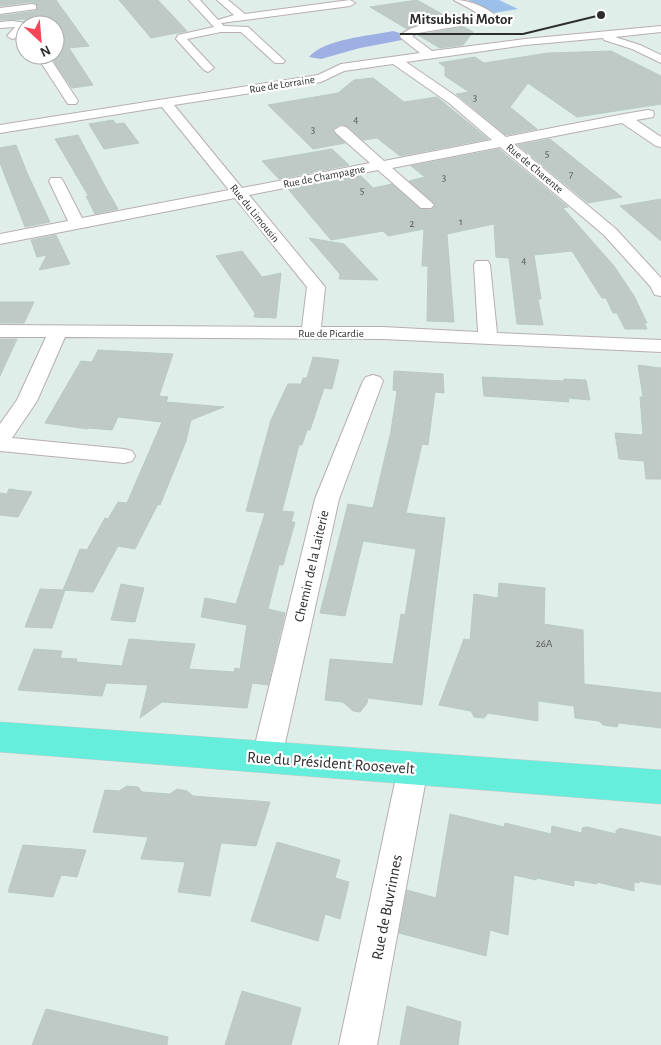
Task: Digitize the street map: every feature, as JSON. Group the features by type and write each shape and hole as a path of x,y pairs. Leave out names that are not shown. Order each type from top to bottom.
{"main road":[{"name":"Rue du Président Roosevelt","path":"0,737 661,787"}],"street":[{"path":"194,0 218,25 244,29 279,61"},
{"path":"222,0 242,18"},
{"path":"284,0 298,10"},
{"path":"459,0 492,18 525,42"},
{"path":"208,68 182,38 185,35 242,18 350,3"},
{"path":"258,5 270,14"},
{"path":"430,55 404,38 406,34 415,30 492,18"},
{"path":"0,27 15,38"},
{"path":"636,44 659,32"},
{"name":"Rue de Lorraine","path":"0,129 321,78 341,68 395,60 525,42 659,32"},
{"path":"602,35 614,41 661,50"},
{"path":"636,44 661,60"},
{"name":"Rue de Charente","path":"395,60 453,100 610,232 657,284 661,291"},
{"path":"49,65 72,101"},
{"name":"Rue du Limousin","path":"165,103 316,287 311,333"},
{"name":"Rue de Champagne","path":"0,239 648,114"},
{"path":"624,118 661,143"},
{"path":"341,130 426,205"},
{"path":"56,181 77,224"},
{"path":"482,265 488,338"},
{"name":"Rue de Picardie","path":"0,331 311,333 488,338 661,346"},
{"path":"58,331 27,401 0,442 124,456"},
{"name":"Chemin de la Laiterie","path":"267,757 327,499 373,381"},
{"name":"Rue de Buvrinnes","path":"358,1045 413,768"}],"lane":[{"path":"0,11 32,7"}],"shaded area":[{"path":"468,0 499,0 518,9 494,13"},
{"path":"393,31 403,34 402,40 360,48 321,59 309,57 325,46 336,42"}],"building":[{"path":"0,0 56,0 89,46 69,48 93,85 72,88 56,65 65,65 65,15 15,15 15,20 0,20 0,16 36,11 37,4 32,2 0,6"},
{"path":"119,0 158,0 187,31 151,38"},
{"path":"417,0 449,18 426,22 407,29 370,7"},
{"path":"464,27 473,32 463,45 440,48 418,35"},
{"path":"611,51 661,76 661,104 577,117 528,83 510,107 537,129 506,135 456,94 469,92 445,76 445,67 439,63 475,57 484,63 548,53"},
{"path":"373,78 404,102 437,97 488,139 400,156 377,138 363,140 347,126 341,124 332,130 345,143 313,149 268,105 338,93 354,80"},
{"path":"113,120 116,124 124,123 139,143 104,149 89,124"},
{"path":"78,135 118,209 95,214 86,196 89,197 55,139"},
{"path":"550,139 622,197 588,203 518,145"},
{"path":"16,145 50,222 25,227 0,163 0,148"},
{"path":"332,149 349,165 279,179 262,161"},
{"path":"499,149 568,207 563,208 614,266 634,296 647,323 644,323 647,329 625,329 617,313 613,313 606,298 602,298 572,251 534,255 541,299 538,299 543,325 517,324 509,258 496,257 494,224 447,234 454,322 427,321 428,266 422,266 424,229 388,236 383,231 331,240 288,189 360,175 373,188 392,184 420,209 431,210 435,204 409,181 425,177 411,166"},
{"path":"661,199 661,241 620,206"},
{"path":"56,235 70,264 39,270 47,255 37,257 31,240"},
{"path":"309,238 344,244 378,280 339,279 340,274"},
{"path":"242,251 262,277 281,273 276,318 254,317 255,313 216,256"},
{"path":"0,302 34,302 24,323 0,323"},
{"path":"0,339 17,339 0,376"},
{"path":"98,350 173,354 159,396 168,397 166,402 224,407 191,420 186,441 160,505 158,504 135,549 118,546 93,592 63,590 80,549 87,550 105,518 108,519 118,502 127,503 162,422 118,417 112,430 45,423 81,361 92,362"},
{"path":"313,357 339,360 332,389 324,388 310,430 307,430 302,445 299,445 282,511 294,512 291,522 295,522 283,565 279,565 268,609 285,613 268,685 252,683 247,708 162,702 140,718 148,685 106,683 102,696 18,690 34,649 62,651 60,658 77,659 76,662 122,666 129,639 195,644 189,669 234,672 235,668 240,669 247,625 201,617 205,598 236,604 265,513 246,511 271,420 288,384 301,384 303,378 307,378"},
{"path":"638,365 661,368 661,479 646,479 644,461 619,459 615,433 643,435 640,397 643,397"},
{"path":"394,371 443,374 444,393 435,392 428,445 422,444 406,513 445,518 422,705 368,698 367,703 360,712 353,711 343,702 325,700 330,659 393,664 401,614 405,615 416,549 363,541 345,616 320,613 348,504 373,508 391,431 397,391 393,390"},
{"path":"482,377 564,381 564,379 586,380 590,400 568,398 569,402 484,396"},
{"path":"9,489 32,492 18,517 0,515 0,493 7,494"},
{"path":"499,583 545,588 544,624 583,630 584,684 661,693 661,728 619,723 617,727 603,725 599,721 575,718 574,706 538,701 538,721 488,713 484,718 474,717 471,711 439,705 464,639 470,640 474,594 498,598"},
{"path":"121,584 144,588 135,622 111,620"},
{"path":"40,589 65,590 52,628 25,627"},
{"path":"127,786 138,787 142,792 170,794 177,789 187,791 193,796 270,802 256,846 221,843 210,896 178,892 185,862 141,859 148,837 93,832 105,790 119,791"},
{"path":"450,814 504,827 505,823 551,834 552,826 582,833 582,828 587,827 616,834 616,830 619,830 619,828 661,837 661,885 639,881 639,883 634,882 634,891 597,882 597,884 574,880 574,886 514,875 508,935 490,930 486,956 399,933 407,890 436,898"},
{"path":"277,842 340,860 335,878 349,882 340,919 325,914 318,941 251,921"},
{"path":"23,845 86,850 77,877 61,875 53,897 8,892"},
{"path":"242,991 301,1008 291,1045 225,1045"},
{"path":"407,1006 461,1022 458,1045 400,1045"},
{"path":"46,1009 168,1037 167,1045 32,1045"}],"place":[{"name":"Mitsubishi Motor","path":"601,15"}]}
